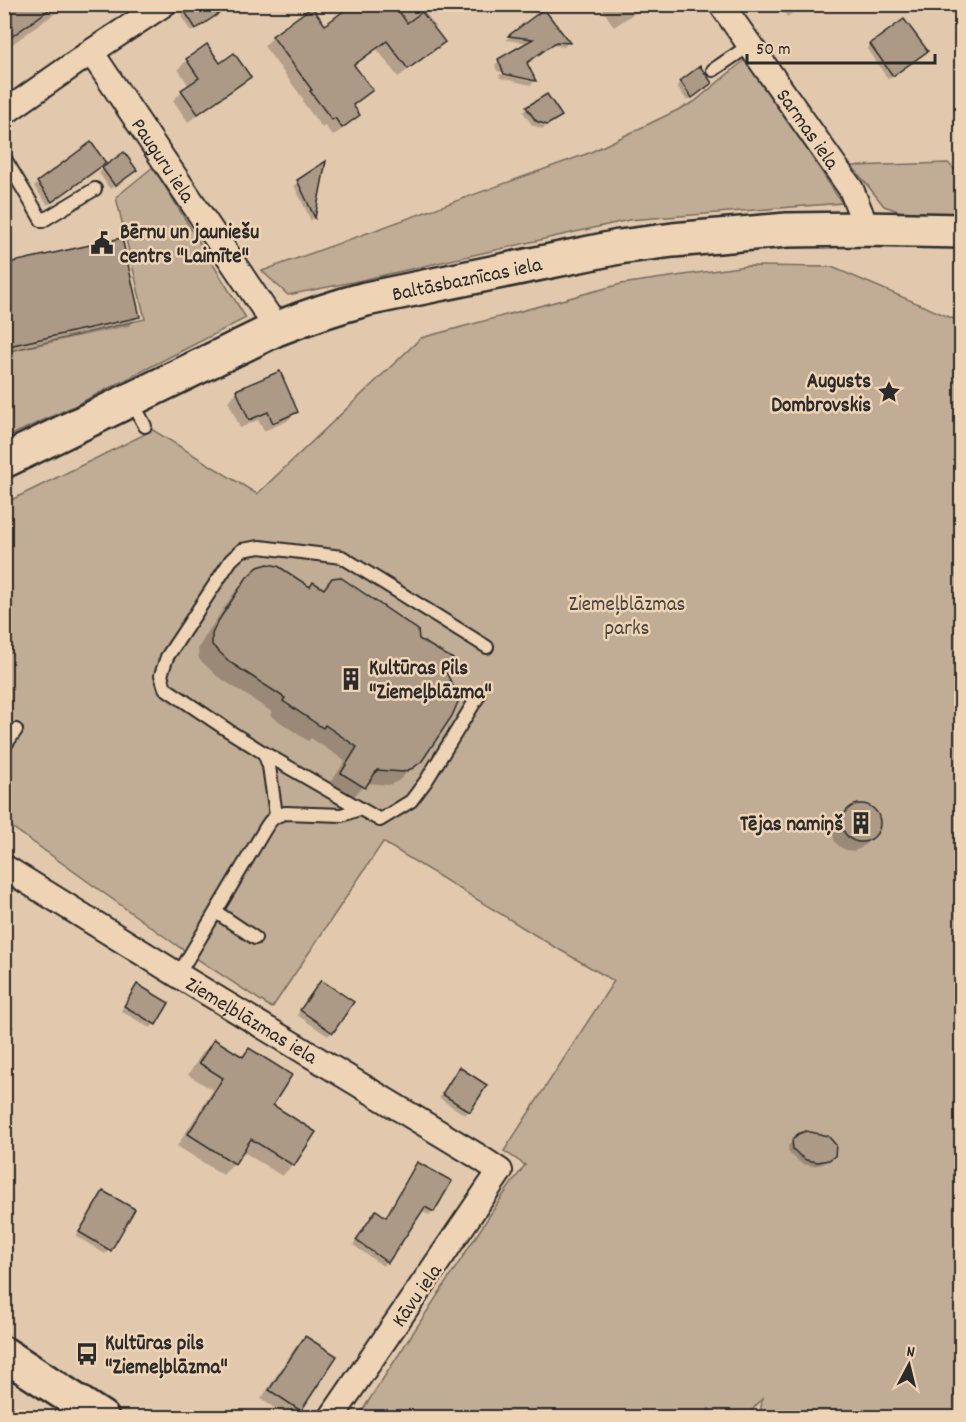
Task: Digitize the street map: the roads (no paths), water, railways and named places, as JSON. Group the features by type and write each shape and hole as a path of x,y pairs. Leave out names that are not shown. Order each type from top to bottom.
{"street":[{"path":"4,112 164,4"},
{"name":"Sarmas iela","path":"721,4 851,189 861,214 862,229"},
{"name":"Pauguru iela","path":"91,52 276,329"},
{"name":"Baltāsbaznīcas iela","path":"4,461 138,412 276,329 336,306 619,247 673,240 786,230 962,231"},
{"name":"Ziemeļblāzmas iela","path":"5,870 500,1171"},
{"name":"Kāvu iela","path":"331,1418 500,1171"},
{"path":"4,1354 102,1418"}],"lane":[{"path":"713,70 750,45"},
{"path":"4,157 42,221 95,189"},
{"path":"479,695 411,801 380,820 264,753 165,688 160,675 167,657 231,560 242,550 260,547 342,557 487,647"},
{"path":"4,747 16,730"},
{"path":"264,753 269,766 276,815"},
{"path":"178,975 269,822 276,815 285,813 342,815 359,809"},
{"path":"216,912 255,938"}],"place":[{"name":"Bērnu un jauniešu centrs \"Laimīte\"","path":"102,243"},
{"name":"Augusts Dombrovskis","path":"889,392"},
{"name":"Kultūras Pils \"Ziemeļblāzma\"","path":"351,679"},
{"name":"Tējas namiņš","path":"861,823"},
{"name":"Kultūras pils \"Ziemeļblāzma\"","path":"87,1354"}],"park label":[{"name":"Ziemeļblāzmas parks","path":"627,615"}]}
